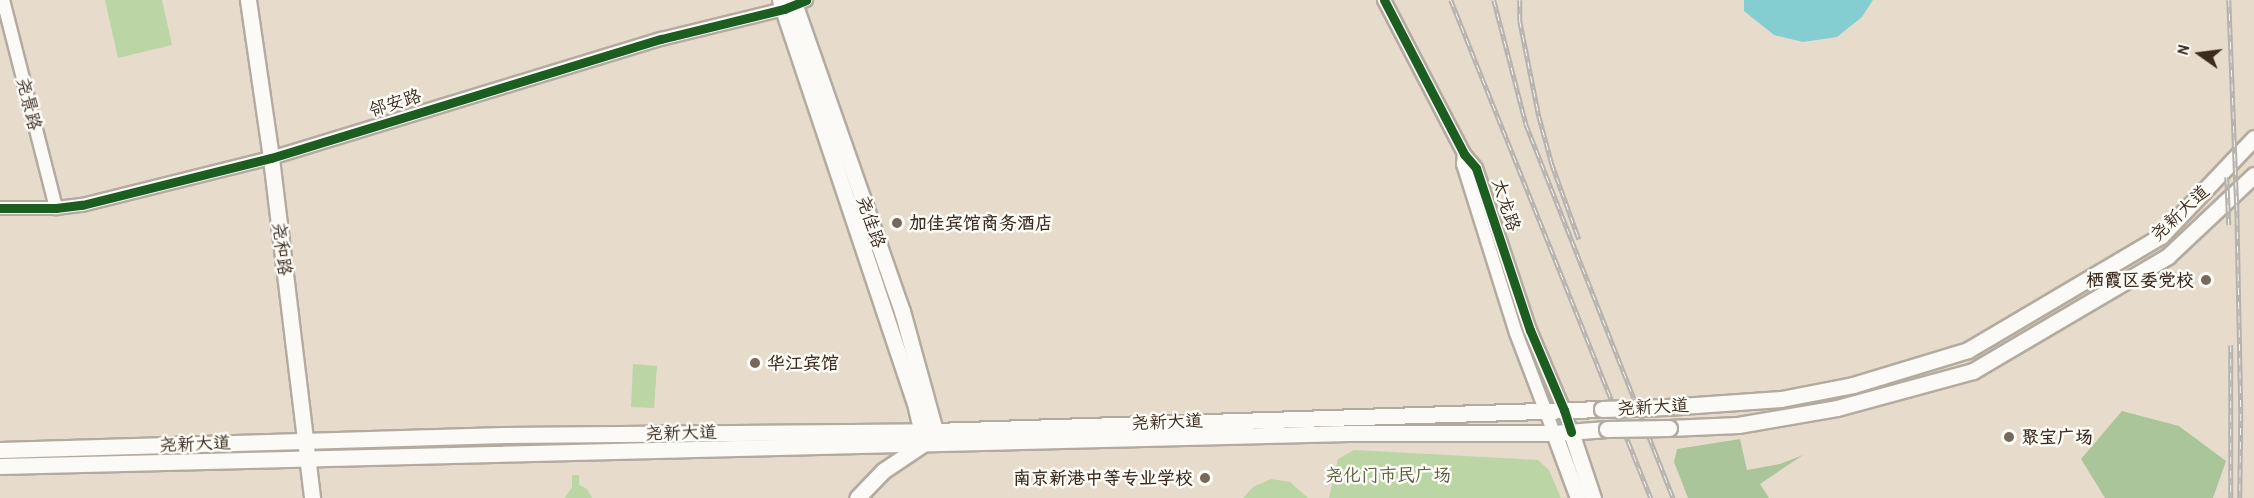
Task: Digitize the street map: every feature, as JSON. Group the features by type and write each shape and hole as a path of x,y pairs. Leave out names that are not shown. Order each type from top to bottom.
{"main road":[{"name":"尧和路","path":"248,0 312,498"},
{"name":"尧佳路","path":"792,3 902,311 926,437"},
{"name":"尧新大道","path":"0,466 308,460 926,437 1546,410 1667,407 1781,399 1853,385 1968,350 2161,236 2254,138"},
{"name":"尧新大道","path":"0,450 505,435 926,437 1554,433 1738,425 1837,408 1973,371 2168,256 2254,175"},
{"name":"太龙路","path":"1570,432 1593,498"},
{"name":"太龙路","path":"1554,433 1578,498"},
{"path":"857,498 883,471 926,437"}],"street":[{"name":"尧景路","path":"3,0 56,208"},
{"name":"太龙路","path":"1383,0 1464,154 1476,168 1530,330 1564,410 1570,432"},
{"name":"邻安路","path":"0,208 56,208 108,199 270,158 661,39 792,3"},
{"name":"太龙路","path":"1464,154 1463,164 1512,323 1554,433"}],"green space":[{"path":"105,0 162,0 172,45 118,58"},
{"path":"633,364 657,366 654,408 631,407"},
{"path":"2122,411 2179,426 2226,461 2213,498 2105,498 2081,459"},
{"path":"1740,439 1747,470 1780,464 1803,455 1760,484 1769,498 1688,498 1674,462 1677,449"},
{"name":"尧化门市民广场","path":"1354,450 1538,460 1549,470 1561,498 1329,498 1338,459"},
{"path":"572,475 579,475 579,485 587,489 592,498 565,498 572,487"},
{"path":"1271,479 1290,482 1308,498 1243,498 1253,487"}],"water":[{"path":"1744,0 1873,0 1862,17 1837,37 1803,42 1774,35 1744,11"}],"railway":[{"path":"1451,0 1651,498"},
{"path":"1494,0 1526,124 1673,498"},
{"path":"1520,0 1520,21 1539,116 1552,164 1579,239"},
{"path":"2229,0 2237,204 2241,414 2240,498"},
{"path":"2227,177 2229,225"},
{"path":"2231,345 2231,498"}],"cycle path":[{"path":"0,208 56,208 82,205 271,158 661,39 784,9 806,0"},
{"path":"1384,0 1464,154 1476,168 1530,330 1571,432"}],"place":[{"name":"加佳宾馆商务酒店","path":"897,223"},
{"name":"栖霞区委党校","path":"2206,280"},
{"name":"华江宾馆","path":"755,363"},
{"name":"聚宝广场","path":"2009,437"},
{"name":"南京新港中等专业学校","path":"1205,478"}]}
